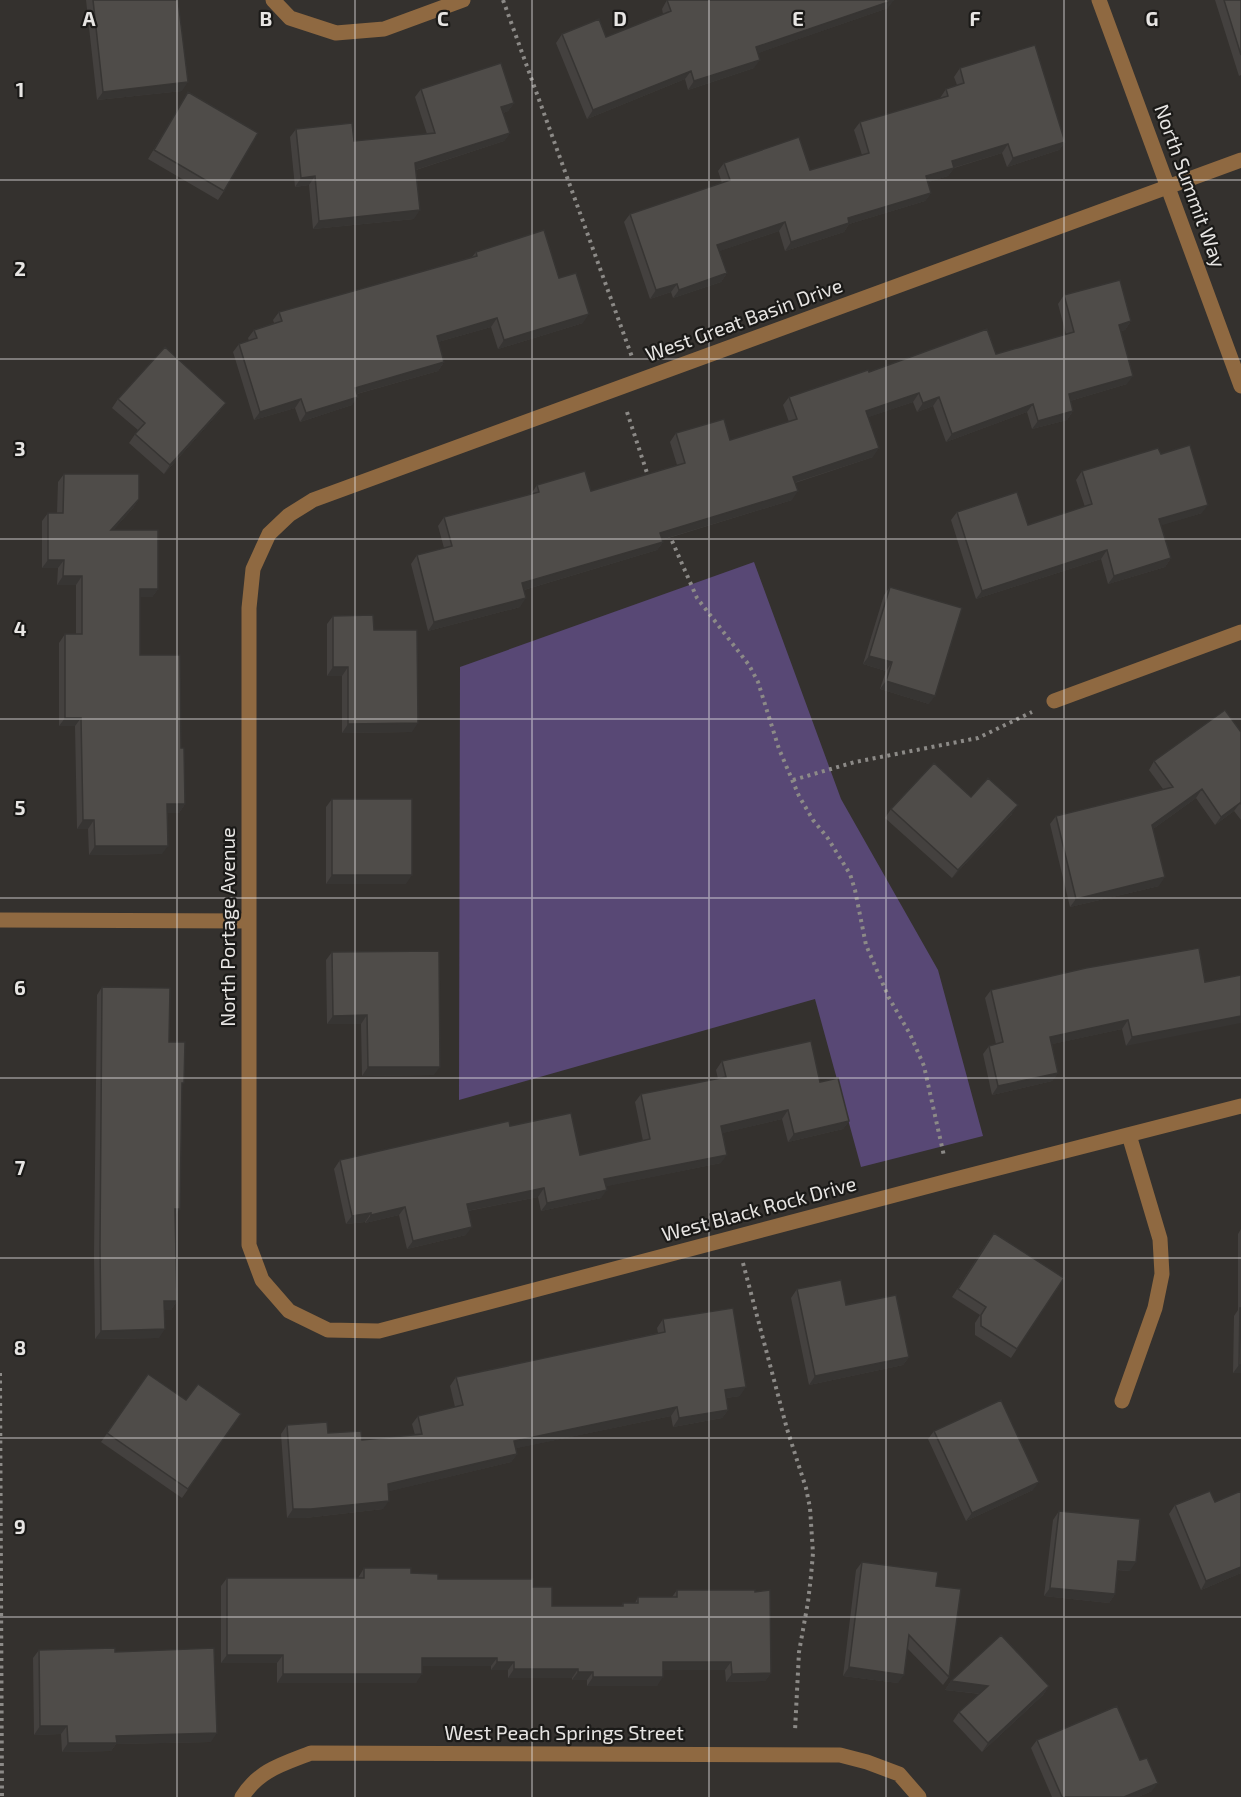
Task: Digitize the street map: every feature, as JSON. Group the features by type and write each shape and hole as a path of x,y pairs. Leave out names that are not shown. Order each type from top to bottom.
{"street":[{"path":"273,0 290,18 336,33 384,29 463,0"},
{"name":"North Summit Way","path":"1099,0 1241,386"},
{"name":"West Great Basin Drive","path":"269,534 289,515 313,500 1241,160"},
{"name":"North Portage Avenue","path":"269,534 252,569 249,608 249,1245 262,1280 289,1311"},
{"path":"1054,701 1241,632"},
{"path":"0,920 249,921"},
{"name":"West Black Rock Drive","path":"289,1311 328,1330 379,1331 1241,1106"},
{"path":"1122,1401 1155,1308 1162,1274 1160,1239 1129,1135"},
{"name":"West Peach Springs Street","path":"242,1797 250,1785 275,1766 311,1753 840,1755 899,1774 919,1797"}],"path":[{"path":"503,0 639,381"},
{"path":"619,389 649,478"},
{"path":"667,531 697,598 749,665 758,682 779,749 799,796 850,874 866,945 889,998 910,1034 924,1066 948,1181"},
{"path":"793,780 855,762 978,738 1054,701"},
{"path":"736,1237 810,1508 813,1553 796,1679 794,1755"},
{"path":"0,1373 2,1797"}],"shaded area":[{"path":"754,562 841,799 938,970 983,1136 861,1167 815,999 459,1100 460,667"}],"building":[{"path":"93,0 178,0 188,82 103,92"},
{"path":"667,0 894,0 756,47 760,60 694,81 691,71 593,110 562,34 599,19 606,37 671,11"},
{"path":"1224,0 1241,0 1241,55"},
{"path":"1035,45 1065,142 1013,158 1008,144 952,161 954,168 926,176 931,193 848,218 849,223 791,242 785,222 717,245 727,273 679,290 677,284 656,290 630,214 730,180 724,163 799,137 810,170 869,153 860,122 948,96 946,89 964,83 960,68"},
{"path":"501,63 514,103 501,107 510,133 415,163 420,210 319,221 315,176 301,178 296,129 352,123 354,141 435,133 421,89"},
{"path":"188,92 258,133 224,191 154,150"},
{"path":"544,230 559,278 576,273 589,314 504,340 497,318 437,336 444,362 355,388 358,397 306,413 301,399 260,412 239,344 257,338 254,330 282,321 279,312 477,256 476,252"},
{"path":"1120,280 1131,321 1119,325 1133,376 1069,394 1073,411 1038,421 1033,404 952,434 939,397 923,403 919,393 866,411 879,448 793,477 798,491 660,533 663,542 522,583 526,598 434,622 417,555 452,546 444,517 539,492 537,485 585,471 591,491 685,463 676,433 724,419 730,440 797,419 789,397 868,370 869,372 987,329 996,354 1074,332 1064,295"},
{"path":"165,347 226,403 170,465 135,434 145,423 118,399"},
{"path":"1190,445 1208,505 1159,519 1171,558 1114,576 1107,550 982,591 957,512 1017,492 1028,525 1092,504 1082,471 1158,448 1161,454"},
{"path":"64,474 139,474 139,499 111,530 158,530 158,589 140,589 140,655 180,655 181,748 184,748 185,804 167,804 168,846 95,846 94,820 83,820 81,718 65,718 65,634 82,634 82,576 63,576 64,560 48,560 48,513 63,513"},
{"path":"890,587 962,608 935,696 886,681 892,662 869,656"},
{"path":"373,615 374,630 417,630 418,723 348,724 348,667 333,667 333,616"},
{"path":"1225,710 1241,732 1241,804 1221,817 1202,789 1152,825 1165,877 1076,899 1056,816 1173,787 1154,761"},
{"path":"934,763 971,797 988,778 1018,805 958,870 891,809"},
{"path":"332,799 412,799 412,875 332,875"},
{"path":"1199,948 1205,982 1241,975 1241,1016 1132,1037 1128,1020 1050,1037 1058,1073 998,1086 989,1046 1003,1042 991,990 1086,968"},
{"path":"439,951 440,1067 368,1067 367,1015 333,1016 332,952"},
{"path":"102,987 170,988 169,1042 185,1042 180,1209 175,1209 177,1301 164,1301 165,1329 101,1331"},
{"path":"811,1041 820,1082 838,1078 849,1121 794,1134 788,1110 721,1126 727,1155 604,1179 607,1190 547,1203 544,1188 467,1204 472,1227 413,1241 405,1207 371,1215 371,1213 352,1216 340,1160 509,1121 510,1126 571,1113 580,1155 650,1139 641,1094 726,1077 722,1061"},
{"path":"994,1233 1064,1278 1017,1349 981,1326 981,1315 986,1307 958,1289"},
{"path":"841,1280 846,1305 896,1295 909,1357 815,1376 797,1289"},
{"path":"733,1308 746,1387 725,1390 728,1410 679,1418 677,1407 514,1441 517,1454 388,1484 389,1501 293,1509 287,1425 327,1422 328,1433 361,1431 362,1440 422,1434 418,1416 463,1405 456,1377 665,1332 663,1319"},
{"path":"1240,1308 1241,1365 1239,1365"},
{"path":"148,1374 186,1400 198,1384 241,1414 188,1489 107,1433"},
{"path":"1001,1400 1039,1482 972,1513 934,1431"},
{"path":"1210,1491 1215,1502 1241,1491 1241,1567 1206,1581 1175,1505"},
{"path":"1059,1511 1140,1519 1136,1562 1118,1561 1115,1594 1050,1588"},
{"path":"862,1562 938,1572 936,1586 961,1589 949,1677 909,1635 904,1675 849,1667"},
{"path":"364,1568 411,1568 411,1573 438,1574 438,1579 533,1579 533,1587 552,1587 552,1606 623,1606 623,1603 638,1603 638,1597 677,1597 677,1590 755,1590 755,1592 770,1590 771,1673 732,1674 731,1662 663,1662 663,1677 593,1677 593,1672 578,1672 578,1669 514,1669 514,1662 497,1662 497,1658 422,1658 422,1674 283,1674 283,1655 227,1655 227,1578 364,1578"},
{"path":"1001,1635 1049,1686 988,1743 959,1712 988,1686 951,1681"},
{"path":"115,1648 115,1652 214,1648 217,1733 116,1736 117,1743 68,1743 67,1726 40,1726 39,1650"},
{"path":"1117,1706 1140,1760 1147,1758 1158,1783 1124,1797 1062,1797 1037,1740"}]}
